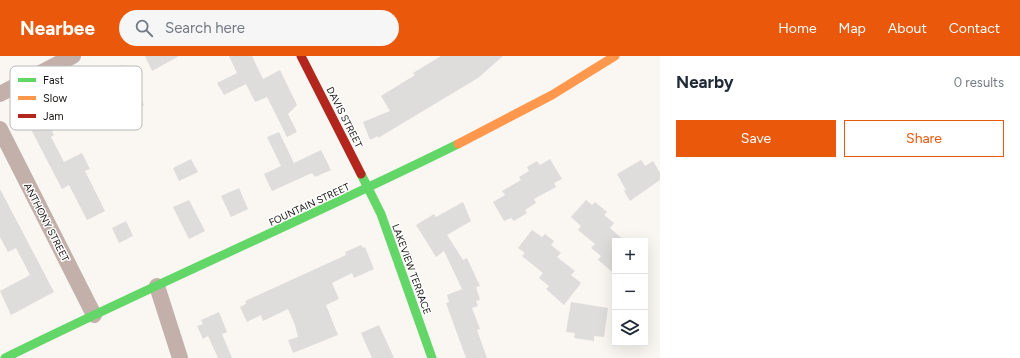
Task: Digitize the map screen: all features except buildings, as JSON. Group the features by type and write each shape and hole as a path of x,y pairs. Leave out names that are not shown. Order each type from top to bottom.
{"main road":[{"name":"DAVIS STREET","path":"301,56 369,189"},
{"name":"FOUNTAIN STREET","path":"5,358 94,315 369,189 532,106 587,75 615,56"},
{"name":"LAKEVIEW TERRACE","path":"369,189 381,214 432,358"}],"street":[{"path":"54,66 73,56"},
{"path":"0,94 10,89"},
{"name":"ANTHONY STREET","path":"0,129 94,315"},
{"path":"157,286 180,358"}],"traffic: fast":[{"path":"5,358 458,144"},
{"path":"361,174 381,214 432,358"}],"traffic: slow":[{"path":"458,144 552,95 615,56"}],"traffic: jam":[{"path":"301,56 361,174"}]}
